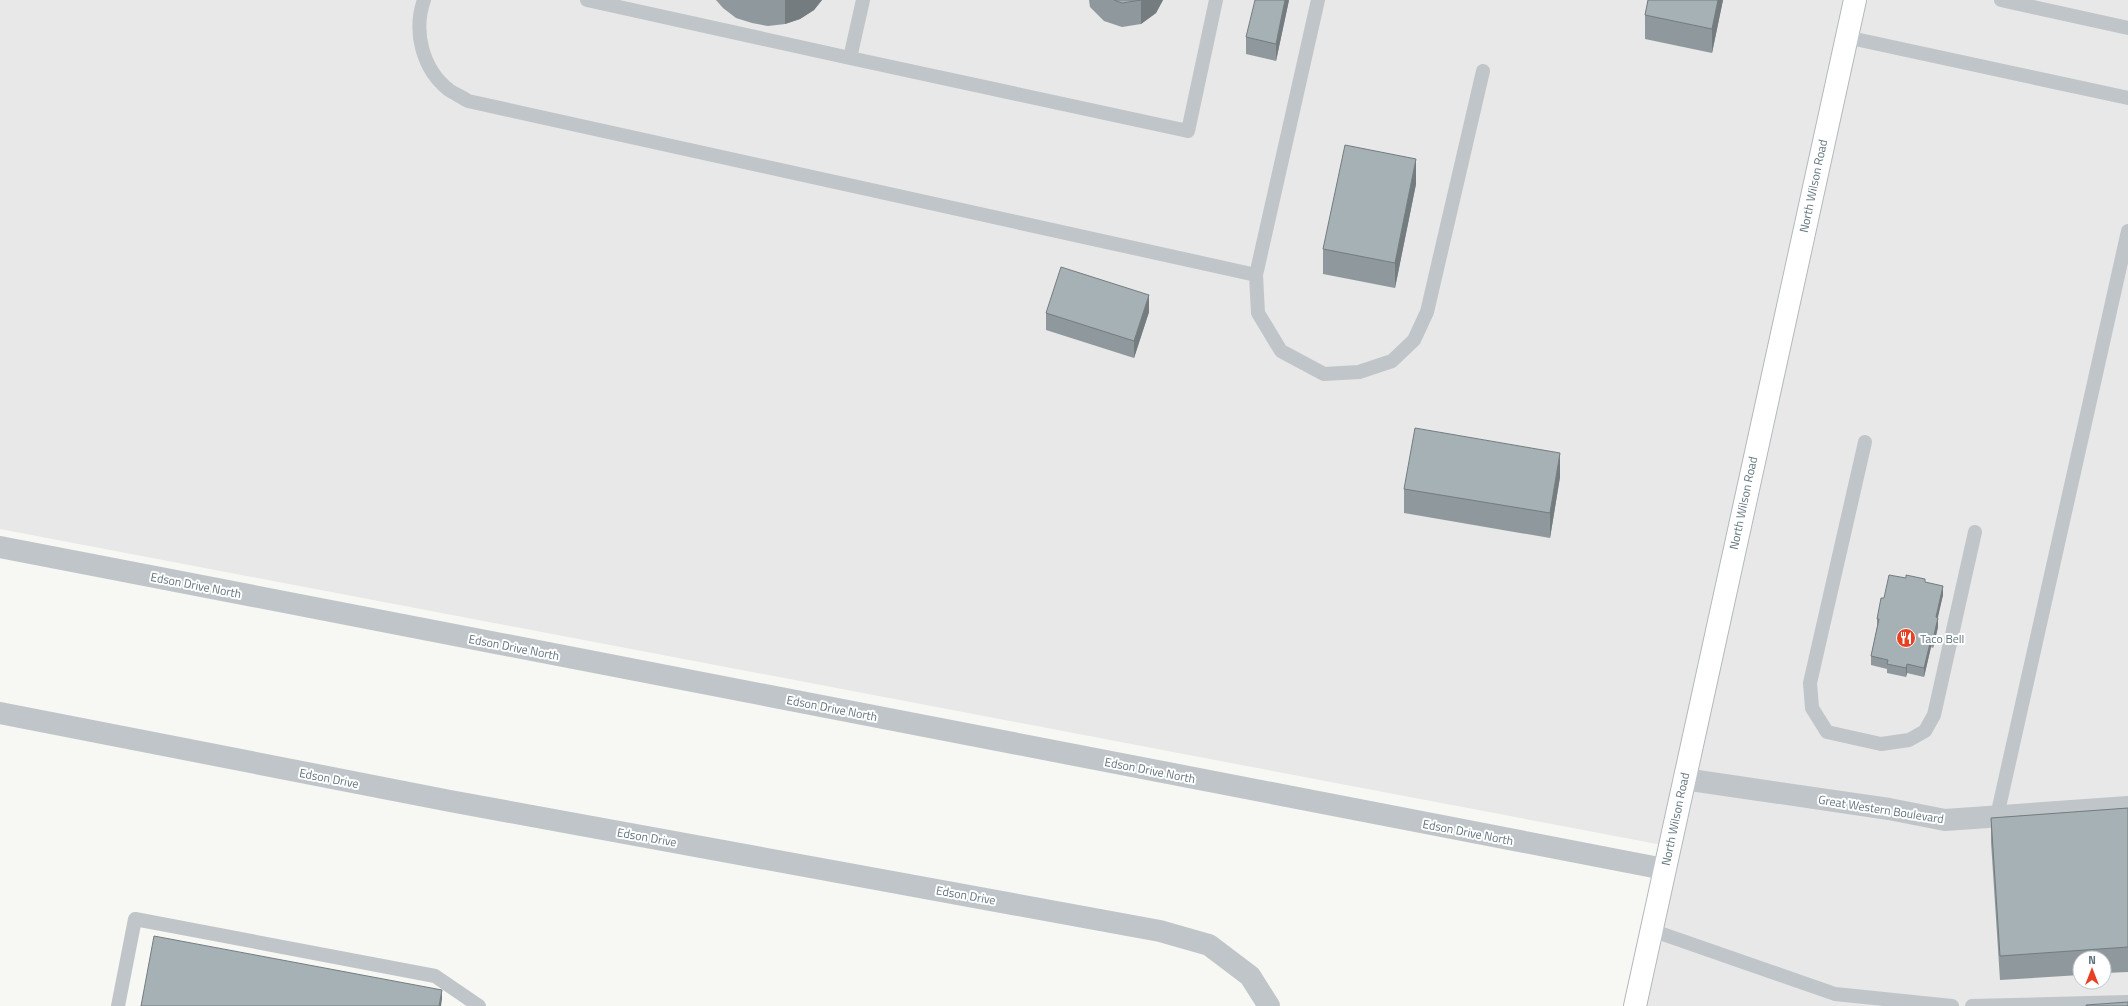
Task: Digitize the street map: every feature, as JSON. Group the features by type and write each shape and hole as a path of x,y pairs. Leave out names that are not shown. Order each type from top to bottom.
{"main road":[{"name":"North Wilson Road","path":"1635,1006 1854,0"}],"street":[{"name":"Edson Drive North","path":"0,547 1664,869"},
{"name":"Edson Drive","path":"0,713 450,801 1160,931 1209,944 1250,976 1269,1006"},
{"name":"Great Western Boulevard","path":"1684,779 1889,809 1945,820 2128,807"}],"lane":[{"path":"424,0 418,32 423,53 434,73 449,90 468,101 1256,275"},
{"path":"587,0 1188,131 1216,0"},
{"path":"850,58 863,0"},
{"path":"1318,0 1256,275 1258,313 1281,351 1324,374 1359,372 1392,361 1414,340 1427,312 1483,71"},
{"path":"2001,0 2128,28"},
{"path":"1846,37 2128,98"},
{"path":"1997,816 2128,231"},
{"path":"1864,442 1810,683 1812,708 1827,732 1881,744 1909,740 1925,731 1934,715 1975,532"},
{"path":"118,1006 135,919 435,976 479,1006"},
{"path":"1651,930 1835,994 1952,1006"},
{"path":"1972,1006 2128,1002"}],"shaded area":[{"path":"0,0 2128,0 2128,1006 1641,1006 1673,847 0,529"}],"building":[{"path":"1114,0 1141,0 1122,3"},
{"path":"1255,0 1285,0 1276,44 1246,37"},
{"path":"1648,0 1718,0 1712,29 1645,15"},
{"path":"1345,145 1416,159 1395,263 1323,249"},
{"path":"1061,267 1149,295 1134,341 1046,313"},
{"path":"1415,428 1560,453 1550,513 1404,489"},
{"name":"Taco Bell","path":"1889,575 1906,578 1906,575 1925,579 1925,582 1943,586 1936,617 1938,618 1924,668 1907,664 1906,668 1887,664 1888,660 1871,656 1879,619 1877,619 1881,598 1884,598"},
{"path":"2128,808 2128,947 2000,956 1991,818"},
{"path":"154,936 442,990 439,1006 141,1006"},
{"path":"2128,1002 2128,1006 2086,1006 2086,1005"}],"place":[{"name":"Taco Bell","path":"1906,638"}]}
